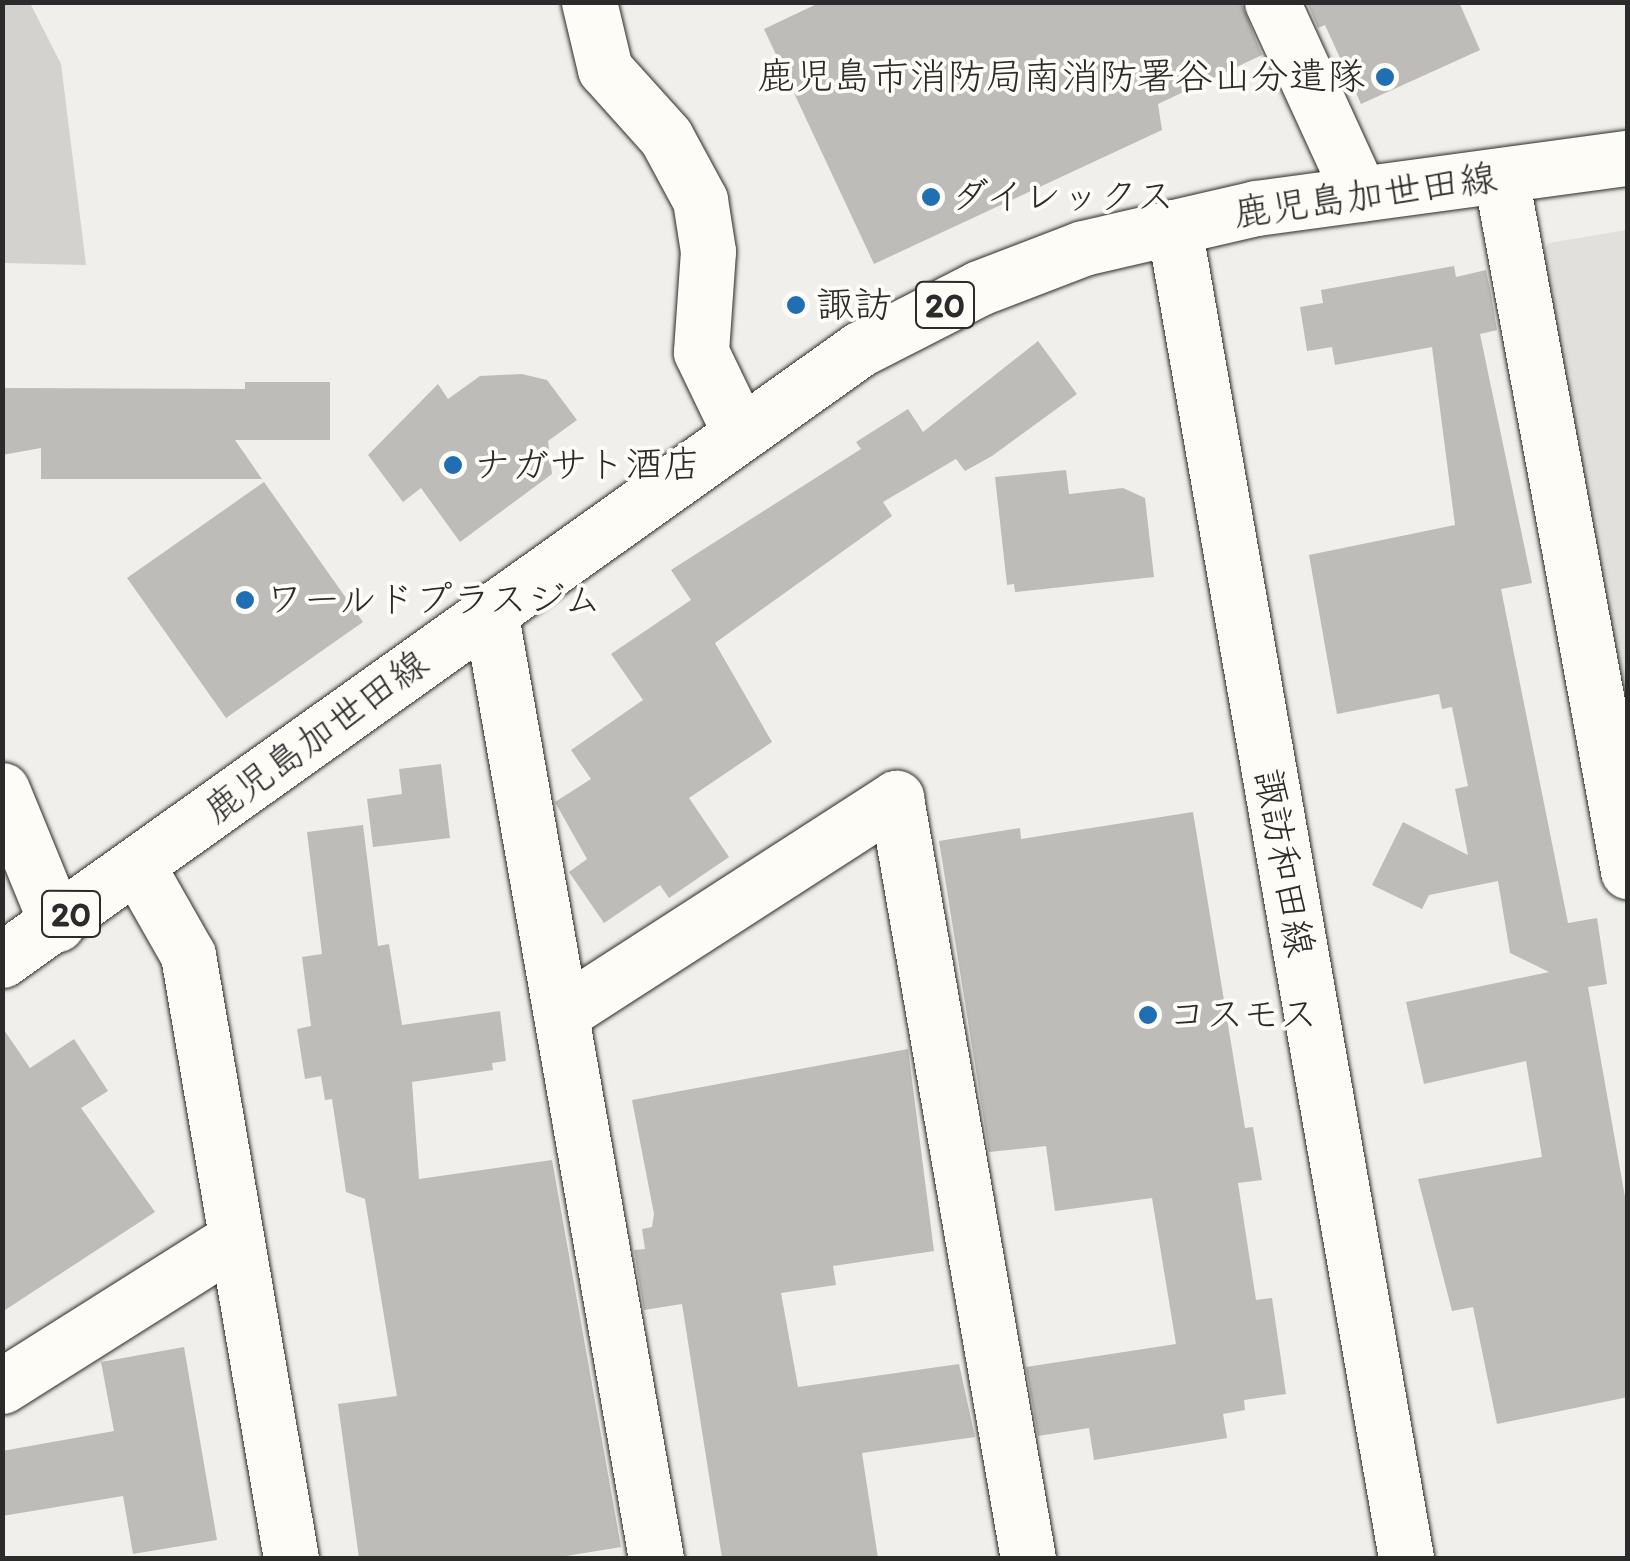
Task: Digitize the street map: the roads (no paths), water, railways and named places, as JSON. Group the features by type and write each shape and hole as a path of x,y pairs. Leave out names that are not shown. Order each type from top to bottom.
{"street":[{"path":"589,2 606,68 666,137 700,200 708,251 701,352 740,433"},
{"path":"1272,2 1360,194"},
{"name":"鹿児島加世田線","path":"2,960 138,867 490,610 860,349 979,288 1055,256 1174,228 1360,194 1628,158"},
{"path":"1501,176 1628,871"},
{"name":"諏訪和田線","path":"1174,228 1406,1558"},
{"path":"490,610 656,1558"},
{"path":"2,790 57,924"},
{"path":"561,1014 896,798 1028,1558"},
{"path":"138,867 188,955 291,1558"},
{"path":"2,1386 234,1240"}],"place":[{"name":"鹿児島市消防局南消防署谷山分遣隊","path":"1385,77"},
{"name":"ダイレックス","path":"931,197"},
{"name":"諏訪","path":"796,305"},
{"name":"ナガサト酒店","path":"453,465"},
{"name":"ワールドプラスジム","path":"245,600"},
{"name":"コスモス","path":"1148,1015"}]}
